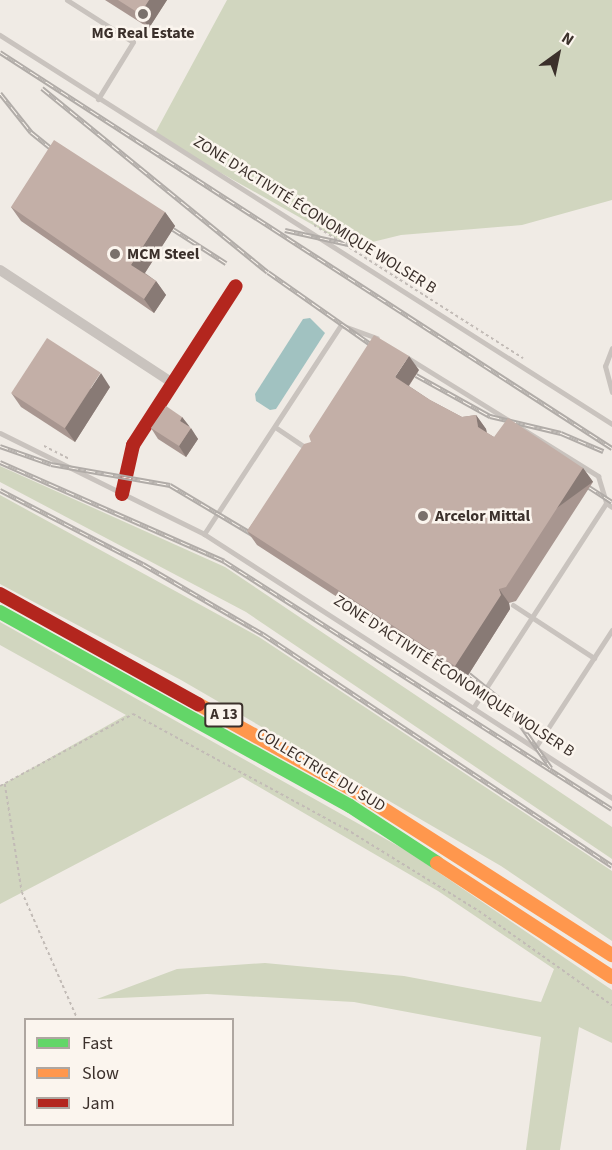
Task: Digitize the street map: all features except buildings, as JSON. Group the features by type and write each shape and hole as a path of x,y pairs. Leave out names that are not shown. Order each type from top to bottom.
{"main road":[{"path":"122,494 126,457 236,286"},
{"name":"COLLECTRICE DU SUD","path":"0,594 347,786 612,955"},
{"name":"COLLECTRICE DU SUD","path":"0,612 350,806 612,977"}],"street":[{"path":"0,270 173,383"}],"lane":[{"path":"67,0 134,42 98,99"},
{"name":"ZONE D'ACTIVITÉ ÉCONOMIQUE WOLSER B","path":"0,35 612,424"},
{"path":"204,534 341,325 362,328 381,341"},
{"path":"612,348 605,366 612,392"},
{"path":"400,353 598,476 606,503 612,507"},
{"path":"275,427 316,454"},
{"name":"ZONE D'ACTIVITÉ ÉCONOMIQUE WOLSER B","path":"0,434 204,534 612,798"},
{"path":"473,708 606,503"},
{"path":"513,605 594,658"},
{"path":"535,748 612,630"}],"path":[{"path":"0,786 133,714 346,829 479,911 612,1005"},
{"path":"5,783 22,892 77,1018"}],"green space":[{"path":"227,0 612,0 612,200 522,225 401,235 352,247 154,135"},
{"path":"0,466 225,567 612,827 612,859 246,612 0,482"},
{"path":"0,495 259,637 612,871 612,941 501,866 181,680 0,584"},
{"path":"0,622 407,851 612,990 612,1043 579,1027 560,1150 526,1150 541,1037 354,1002 207,994 97,999 177,969 265,963 404,976 541,1002 554,969 438,891 242,777 0,904 0,786 126,715 0,645"}],"water":[{"path":"310,318 325,333 276,409 270,410 256,401 255,394 303,319"}],"railway":[{"path":"0,52 612,448"},
{"path":"42,88 268,272 382,352"},
{"path":"0,93 31,132 62,157"},
{"path":"173,229 226,263"},
{"path":"285,230 371,249"},
{"path":"416,375 490,416 561,433 603,451"},
{"path":"0,446 51,464 170,485 259,538"},
{"path":"0,462 224,561 612,809"},
{"path":"589,487 612,502"},
{"path":"0,490 143,564 263,634 612,866"},
{"path":"469,674 506,704 551,768"}],"traffic: fast":[{"path":"0,612 350,806 437,863"}],"traffic: slow":[{"path":"198,704 357,792 612,955"},
{"path":"437,863 612,977"}],"traffic: jam":[{"path":"122,494 133,445 236,286"},
{"path":"0,594 198,704"}],"place":[{"name":"MG Real Estate","path":"143,14"},
{"name":"MCM Steel","path":"115,254"},
{"name":"Arcelor Mittal","path":"423,516"}]}
